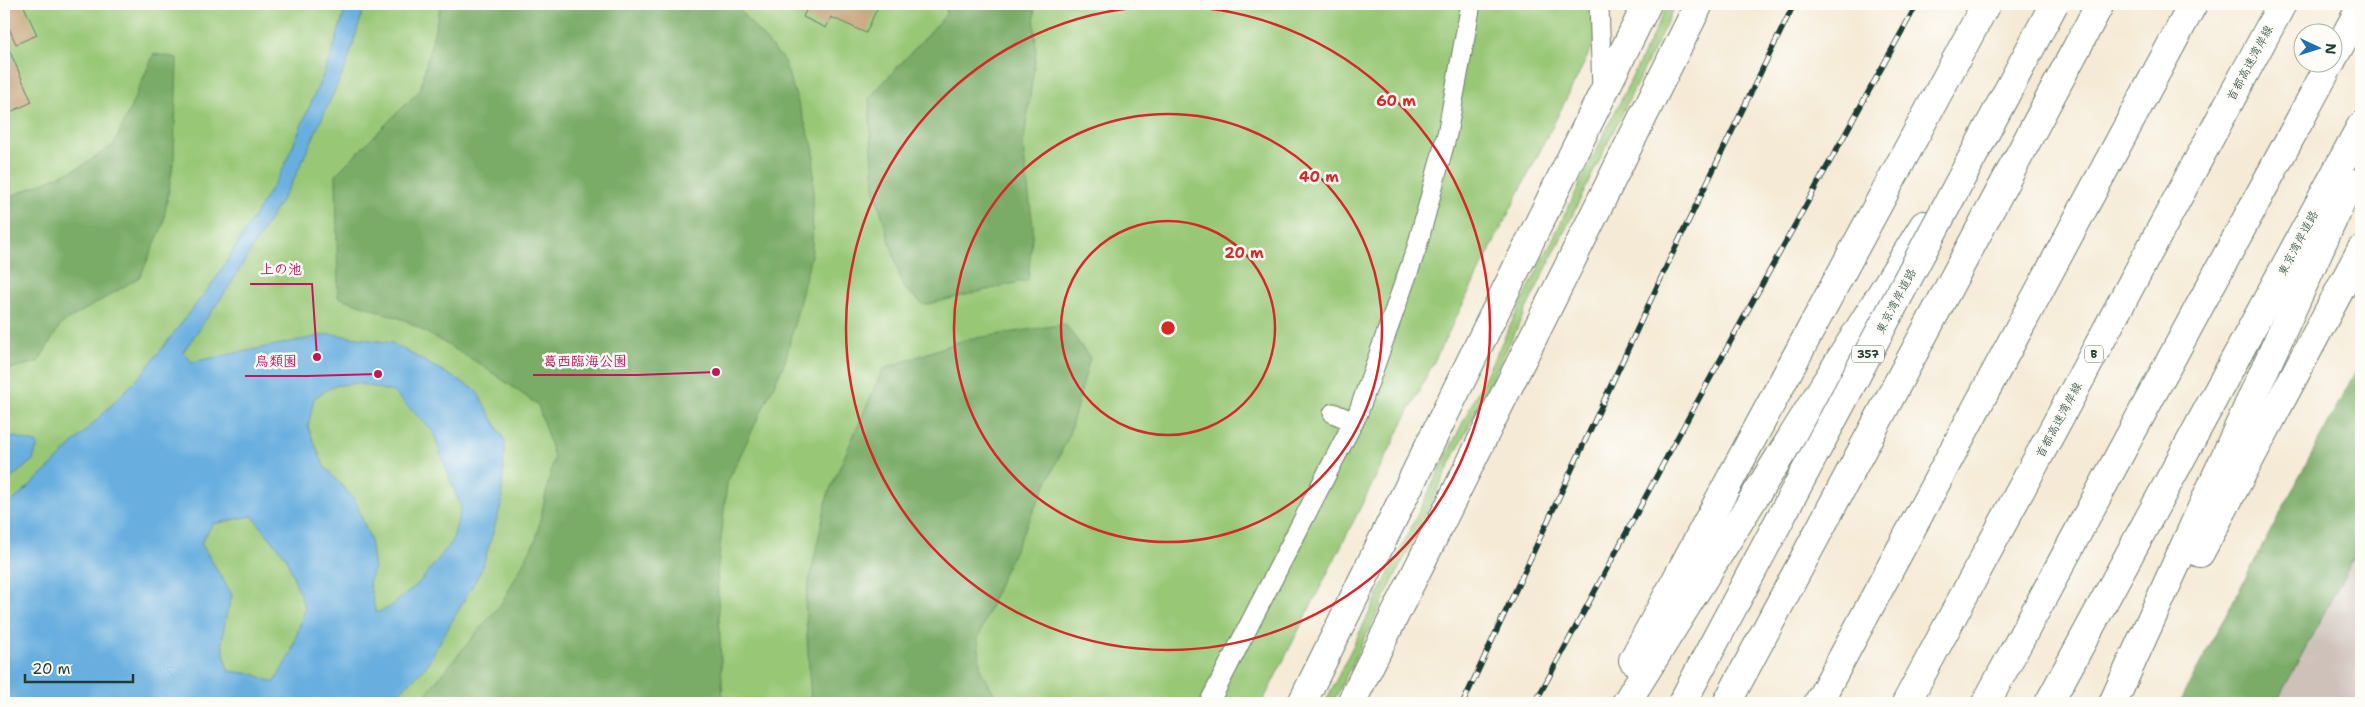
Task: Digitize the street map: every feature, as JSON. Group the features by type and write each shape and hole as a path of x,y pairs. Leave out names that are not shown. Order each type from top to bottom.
{"main road":[{"path":"1302,703 1647,4"},
{"path":"1352,703 1699,4"},
{"path":"1610,703 1986,4"},
{"name":"東京湾岸道路","path":"1682,703 2054,4"},
{"path":"1626,703 1832,371 2064,4"},
{"path":"1727,703 2100,4"},
{"path":"1818,703 2193,4"},
{"name":"首都高速湾岸線","path":"1906,703 2282,4"},
{"path":"2342,42 2361,7"},
{"path":"1986,703 2326,72"},
{"name":"東京湾岸道路","path":"2049,703 2361,126"},
{"path":"2113,703 2361,157"},
{"path":"2120,703 2361,250"}],"lane":[{"path":"1209,703 1354,422 1417,247 1447,134 1471,4"},
{"path":"1599,4 1602,92"},
{"path":"1333,413 1354,422"}],"shaded area":[{"path":"2361,447 2361,703 2224,703"}],"green space":[{"path":"4,4 1614,4 1262,703 4,703"},
{"path":"441,4 734,4 784,61 814,150 812,251 785,362 727,483 717,575 723,703 418,703 503,601 536,539 554,457 538,405 480,364 405,320 338,297 336,174 420,90"},
{"path":"948,4 1034,4 1036,53 1023,147 1033,227 1028,280 924,305 903,287 874,188 869,98 945,16"},
{"path":"1668,4 1676,4 1333,703 1325,703"},
{"path":"154,54 177,58 174,158 163,225 140,277 61,324 38,362 4,370 4,199 80,167 114,145"},
{"path":"1065,324 1090,358 1068,438 1001,579 978,639 981,671 1000,703 811,703 805,601 828,494 883,369 964,340"},
{"path":"2361,361 2361,544 2276,703 2179,703"}],"water":[{"path":"347,4 365,4 347,64 294,179 229,287 183,352 192,362 330,334 392,343 476,390 505,441 501,505 482,569 425,668 388,703 4,703 4,509 49,468 142,374 215,280 282,171 331,56","holes":["357,383 393,392 432,430 461,508 452,542 419,583 389,608 376,613 369,583 374,570 370,539 355,500 324,466 308,427 314,398 333,386","252,516 286,557 305,608 291,653 274,683 254,674 228,671 222,643 225,619 232,595 201,543 213,524"]},
{"path":"15,437 38,444 33,460 4,484 4,441"}],"building":[{"path":"4,4 23,4 37,35 16,44 4,17"},
{"path":"809,4 879,4 866,33 831,17 826,28 803,17"},
{"path":"4,38 32,102 4,115"}],"railway":[{"path":"1463,703 1668,263 1794,4"},
{"path":"1535,703 1670,451 1917,4"}],"place":[{"name":"上の池","path":"317,357"},
{"name":"葛西臨海公園","path":"716,372"},
{"name":"鳥類園","path":"378,374"}]}
